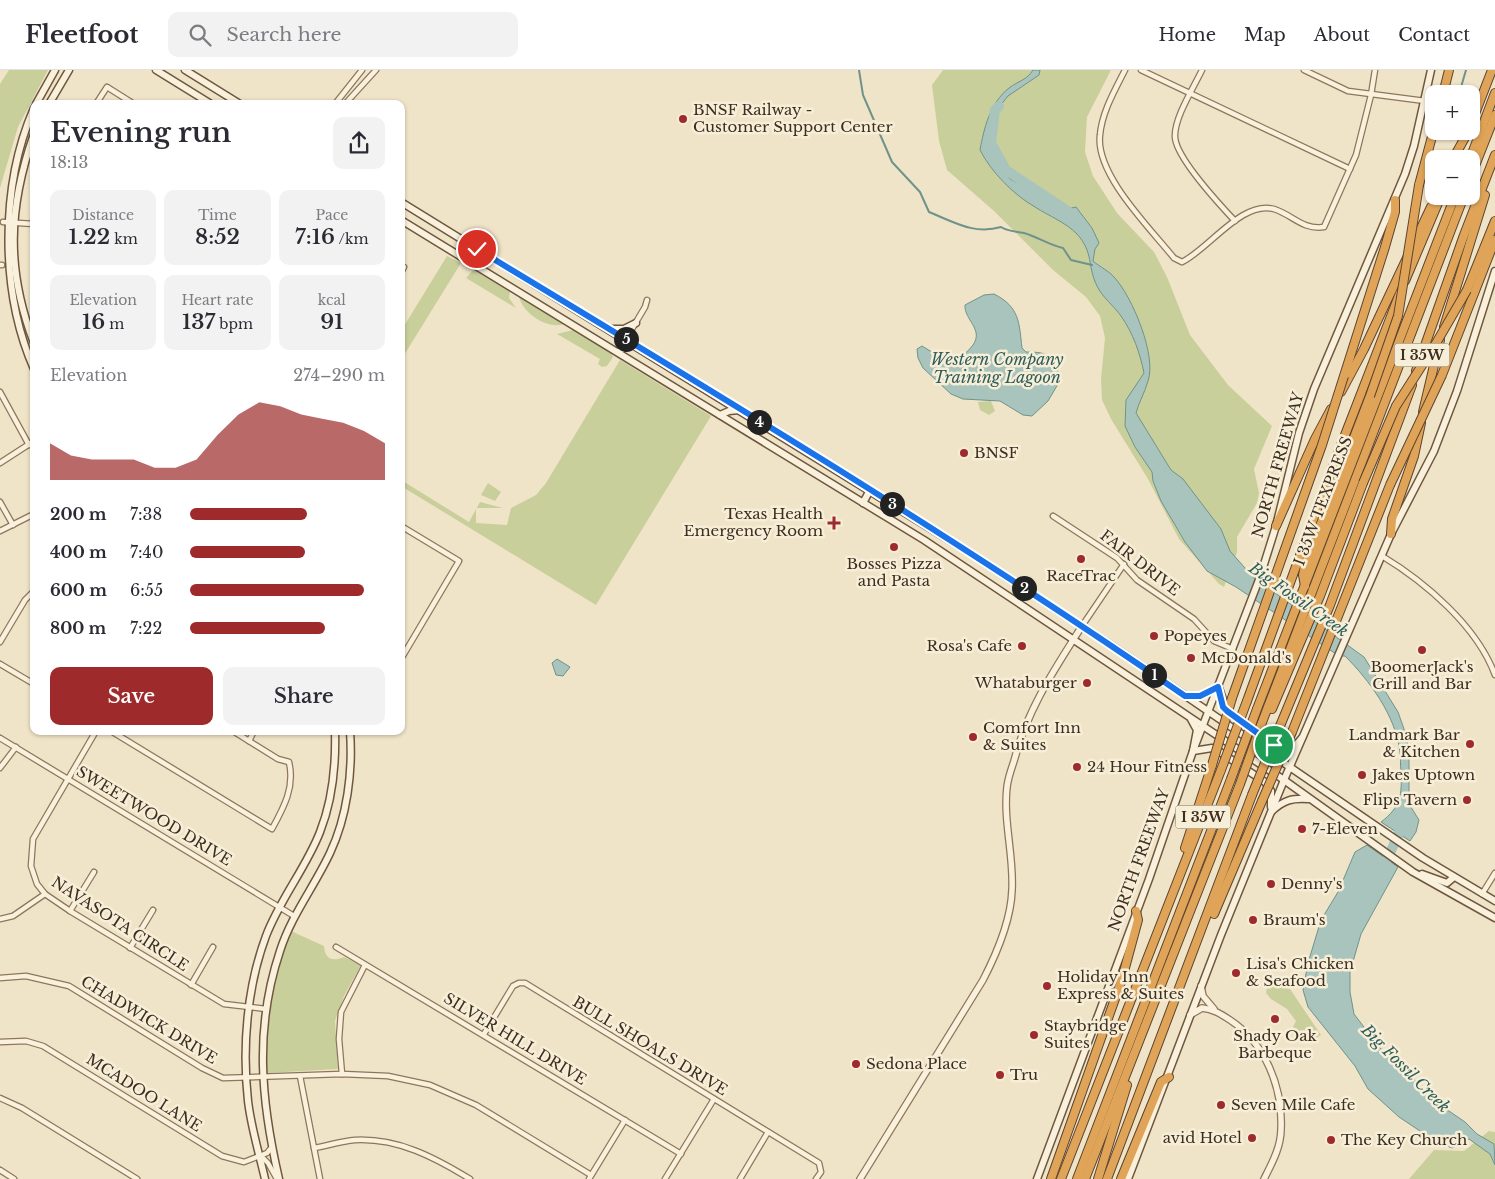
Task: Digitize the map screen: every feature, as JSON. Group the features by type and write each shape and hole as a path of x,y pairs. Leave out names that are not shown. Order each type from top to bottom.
{"highway":[{"path":"1445,85 1449,70"},
{"path":"1480,101 1492,70"},
{"path":"1473,150 1495,93"},
{"path":"1480,153 1495,115"},
{"path":"1309,589 1303,575 1305,565 1370,396 1398,316 1419,185 1431,140"},
{"name":"I 35W","path":"1107,1179 1198,944 1252,795 1330,605 1495,155"},
{"path":"1391,534 1392,519 1414,456 1434,358 1495,166"},
{"path":"1184,863 1185,850 1232,698 1322,445 1388,238 1396,212 1395,200"},
{"path":"1276,526 1315,439 1368,341 1432,205"},
{"name":"I 35W","path":"1061,1179 1248,701 1291,580 1396,302 1437,205"},
{"name":"I 35W TEXPRESS","path":"1294,648 1309,589 1452,205"},
{"name":"I 35W TEXPRESS","path":"1076,1179 1283,641 1309,589 1460,205"},
{"path":"1085,1179 1152,1012 1261,725 1269,716 1294,648 1320,596 1363,483 1396,406 1467,290 1495,221"},
{"path":"1198,944 1208,929 1292,732 1390,485 1442,375 1495,240"},
{"path":"1050,1179 1122,978 1138,920 1136,912"},
{"path":"1098,1179 1152,1012"},
{"path":"1121,1179 1161,1082 1169,1077"}],"main road":[{"path":"38,100 55,70"},
{"path":"51,100 69,70"},
{"path":"156,70 205,100"},
{"path":"185,70 234,100"},
{"name":"NORTH FREEWAY","path":"1428,85 1431,70"},
{"name":"NORTH FREEWAY","path":"1037,1179 1136,912 1193,750 1247,614 1276,526 1297,441 1314,389 1395,200 1414,146 1425,101"},
{"path":"30,118 14,157 3,222 1,265 15,326 30,360"},
{"path":"30,146 20,175 13,223 13,264 30,333"},
{"path":"405,204 631,342 979,559 1292,767 1423,858 1495,901"},
{"path":"405,222 972,571 1284,780 1413,872 1495,918"},
{"path":"469,262 477,249"},
{"path":"1128,1179 1169,1077 1201,986 1284,780 1292,767 1350,625 1391,534 1434,451 1456,391 1495,271"},
{"path":"608,329 624,329 636,323"},
{"path":"618,352 631,342"},
{"path":"720,415 728,411 739,410"},
{"path":"863,503 870,490"},
{"path":"972,571 979,559"},
{"path":"1185,696 1200,696 1218,687 1223,707 1274,745 1286,748 1295,746 1307,730"},
{"path":"1186,715 1197,730 1193,750 1212,748 1217,750 1265,782 1271,791 1272,812"},
{"path":"265,1179 248,1102 249,1007 253,981 266,936 320,833 336,769 335,735"},
{"path":"278,1179 262,1077 262,1036 266,1009 280,951 294,916 330,852 344,810 350,776 350,735"},
{"path":"1272,812 1283,801 1293,798 1309,799"},
{"path":"1413,872 1447,883 1454,877"}],"street":[{"path":"338,100 352,80 362,70"},
{"path":"349,100 376,70"},
{"path":"1126,70 1110,101 1099,136 1105,166 1113,182 1168,251 1174,258 1182,262 1192,258 1234,221 1255,208 1273,209 1312,228 1324,227 1356,155 1371,95 1375,70"},
{"path":"1141,70 1350,170"},
{"path":"1202,70 1179,120 1175,137 1180,151 1204,185 1234,221"},
{"path":"1304,70 1348,91 1425,101"},
{"path":"98,100 106,87 127,100"},
{"path":"3,222 30,224"},
{"path":"631,342 629,334 645,307 646,300"},
{"path":"0,392 30,440"},
{"path":"0,463 30,444"},
{"path":"0,502 13,525"},
{"path":"0,531 30,516"},
{"name":"FAIR DRIVE","path":"1053,516 1124,564 1137,580 1194,619 1214,641 1233,649"},
{"path":"405,528 459,561 405,652"},
{"path":"1382,556 1404,569 1433,593 1481,648 1495,675"},
{"path":"860,1179 983,980 995,957 1004,931 1012,891 1006,811 1007,786 1028,716 1047,681 1124,564"},
{"path":"0,642 22,604 30,595"},
{"path":"0,664 30,682"},
{"name":"NAVASOTA CIRCLE","path":"94,735 33,839 33,875 45,894 70,911 224,1004 266,1009"},
{"path":"118,735 272,829 287,801 292,775 289,762 278,759 239,735"},
{"path":"248,741 252,735"},
{"name":"SWEETWOOD DRIVE","path":"0,738 294,916"},
{"path":"0,768 16,747"},
{"path":"70,911 94,872"},
{"path":"1482,894 1495,873"},
{"path":"0,919 12,916 45,894"},
{"path":"130,948 154,910"},
{"path":"191,985 213,947"},
{"name":"SILVER HILL DRIVE","path":"336,947 484,1034 681,1154"},
{"path":"342,1074 338,1039 341,1012 365,964"},
{"name":"CHADWICK DRIVE","path":"0,978 26,976 69,986 216,1076 223,1078 342,1074 388,1076 430,1085 476,1105 590,1177"},
{"name":"BULL SHOALS DRIVE","path":"484,1034 513,986 522,983 768,1132 820,1166 821,1172 816,1179"},
{"path":"1201,986 1207,1002 1236,1024 1256,1044 1266,1059 1277,1089 1281,1130 1277,1152 1264,1179"},
{"path":"1190,1015 1202,1008 1218,1012"},
{"name":"MCADOO LANE","path":"0,1042 20,1040 43,1046 222,1156 244,1162 267,1153 272,1147"},
{"path":"300,1076 320,1179"},
{"path":"0,1098 137,1179"},
{"path":"665,1179 714,1099"},
{"path":"590,1177 625,1120"},
{"path":"740,1179 768,1132"},
{"path":"314,1148 354,1140 384,1142 418,1150 470,1179"},
{"path":"260,1155 268,1163 278,1179"},
{"path":"0,1170 14,1179"}],"green space":[{"path":"9,70 48,70 32,100 30,100 30,104 18,127 0,188 0,84"},
{"path":"943,70 1111,70 1087,117 1085,152 1093,176 1117,213 1154,252 1167,277 1190,335 1228,385 1272,426 1254,469 1259,493 1257,503 1237,537 1237,552 1224,587 1219,584 1179,539 1148,479 1111,419 1102,400 1101,379 1105,338 1100,316 1086,297 1053,270 994,211 947,170 939,141 932,85"},
{"path":"447,256 461,263 405,354 405,324"},
{"path":"474,269 510,291 509,298 516,308 466,278"},
{"path":"519,297 564,324 550,325 537,319 525,309"},
{"path":"573,330 611,353 613,357 607,366 602,367 598,364 600,359 557,334"},
{"path":"620,360 711,416 596,605 405,488 405,482 469,522 476,509 476,523 507,525 511,508 536,495 546,483"},
{"path":"991,401 995,411 989,415 980,410 978,402"},
{"path":"488,483 501,492 495,501 481,495"},
{"path":"480,502 503,508 477,508"},
{"path":"291,931 324,946 326,954 330,958 344,957 361,965 344,996 335,1021 338,1069 267,1073 268,1036 272,1001"},
{"path":"1268,981 1290,989 1321,1035 1315,1039 1307,1030 1295,1031 1293,1027 1296,1021 1287,1009 1271,999 1266,993"},
{"path":"1489,1131 1495,1132 1495,1179 1409,1179 1434,1150 1464,1151"}],"water":[{"path":"1033,70 1040,70 1039,75 1008,96 990,124 990,144 997,162 1010,179 1067,209 1076,207 1092,228 1099,243 1095,249 1093,261 1112,275 1121,286 1135,312 1146,342 1150,370 1147,385 1136,413 1171,470 1183,479 1221,529 1230,551 1253,577 1364,657 1398,712 1409,750 1409,804 1419,820 1416,832 1410,841 1381,822 1393,811 1399,800 1401,779 1400,754 1393,725 1372,687 1345,656 1339,656 1236,587 1207,571 1185,542 1161,501 1153,481 1152,472 1135,447 1125,426 1126,400 1144,373 1129,329 1121,316 1099,290 1094,279 1086,247 1077,234 1027,202 1011,189 997,175 980,150 989,116 997,101 1002,94"},
{"name":"Western Company Training Lagoon","path":"994,294 1009,304 1017,317 1022,348 1026,352 1046,354 1050,357 1061,379 1048,401 1032,416 1023,415 1000,401 963,399 951,394 923,368 918,358 917,349 922,346 950,363 957,363 976,339 975,329 967,315 965,305 984,295"},
{"path":"557,659 570,667 563,676 556,675 552,663"},
{"path":"1367,845 1398,867 1361,934 1350,972 1350,992 1354,1014 1380,1048 1404,1067 1430,1098 1465,1122 1477,1134 1494,1144 1495,1165 1490,1154 1469,1139 1452,1148 1435,1141 1399,1117 1368,1089 1355,1066 1308,1007 1303,990 1308,963 1321,920 1338,892 1355,852"}],"waterway":[{"path":"859,70 863,95 892,162 920,192 929,212 973,228 991,229 1001,227 1009,231 1024,233 1063,248 1071,260 1092,265"},
{"path":"1462,85 1466,70"},
{"name":"Big Fossil Creek","path":"999,106 995,110 991,143 1006,170 1069,212"},
{"name":"Big Fossil Creek","path":"1385,864 1404,822"}],"place":[{"name":"BNSF Railway - Customer Support Center","path":"683,119"},
{"name":"BNSF","path":"964,453"},
{"name":"Texas Health Emergency Room","path":"834,523"},
{"name":"Bosses Pizza and Pasta","path":"894,547"},
{"name":"RaceTrac","path":"1081,559"},
{"name":"Popeyes","path":"1154,636"},
{"name":"Rosa's Cafe","path":"1022,646"},
{"name":"BoomerJack's Grill and Bar","path":"1422,650"},
{"name":"McDonald's","path":"1191,658"},
{"name":"Whataburger","path":"1087,683"},
{"name":"Comfort Inn & Suites","path":"973,737"},
{"name":"Landmark Bar & Kitchen","path":"1470,744"},
{"name":"24 Hour Fitness","path":"1077,767"},
{"name":"Jakes Uptown","path":"1362,775"},
{"name":"Flips Tavern","path":"1467,800"},
{"name":"7-Eleven","path":"1302,829"},
{"name":"Denny's","path":"1271,884"},
{"name":"Braum's","path":"1253,920"},
{"name":"Lisa's Chicken & Seafood","path":"1236,973"},
{"name":"Holiday Inn Express & Suites","path":"1047,986"},
{"name":"Shady Oak Barbeque","path":"1275,1019"},
{"name":"Staybridge Suites","path":"1034,1035"},
{"name":"Sedona Place","path":"856,1064"},
{"name":"Tru","path":"1000,1075"},
{"name":"Seven Mile Cafe","path":"1221,1105"},
{"name":"avid Hotel","path":"1252,1138"},
{"name":"The Key Church","path":"1331,1140"}],"route":[{"path":"477,249 622,336 934,530 1114,647 1185,696 1200,696 1218,687 1223,707 1234,718 1274,745"}]}
